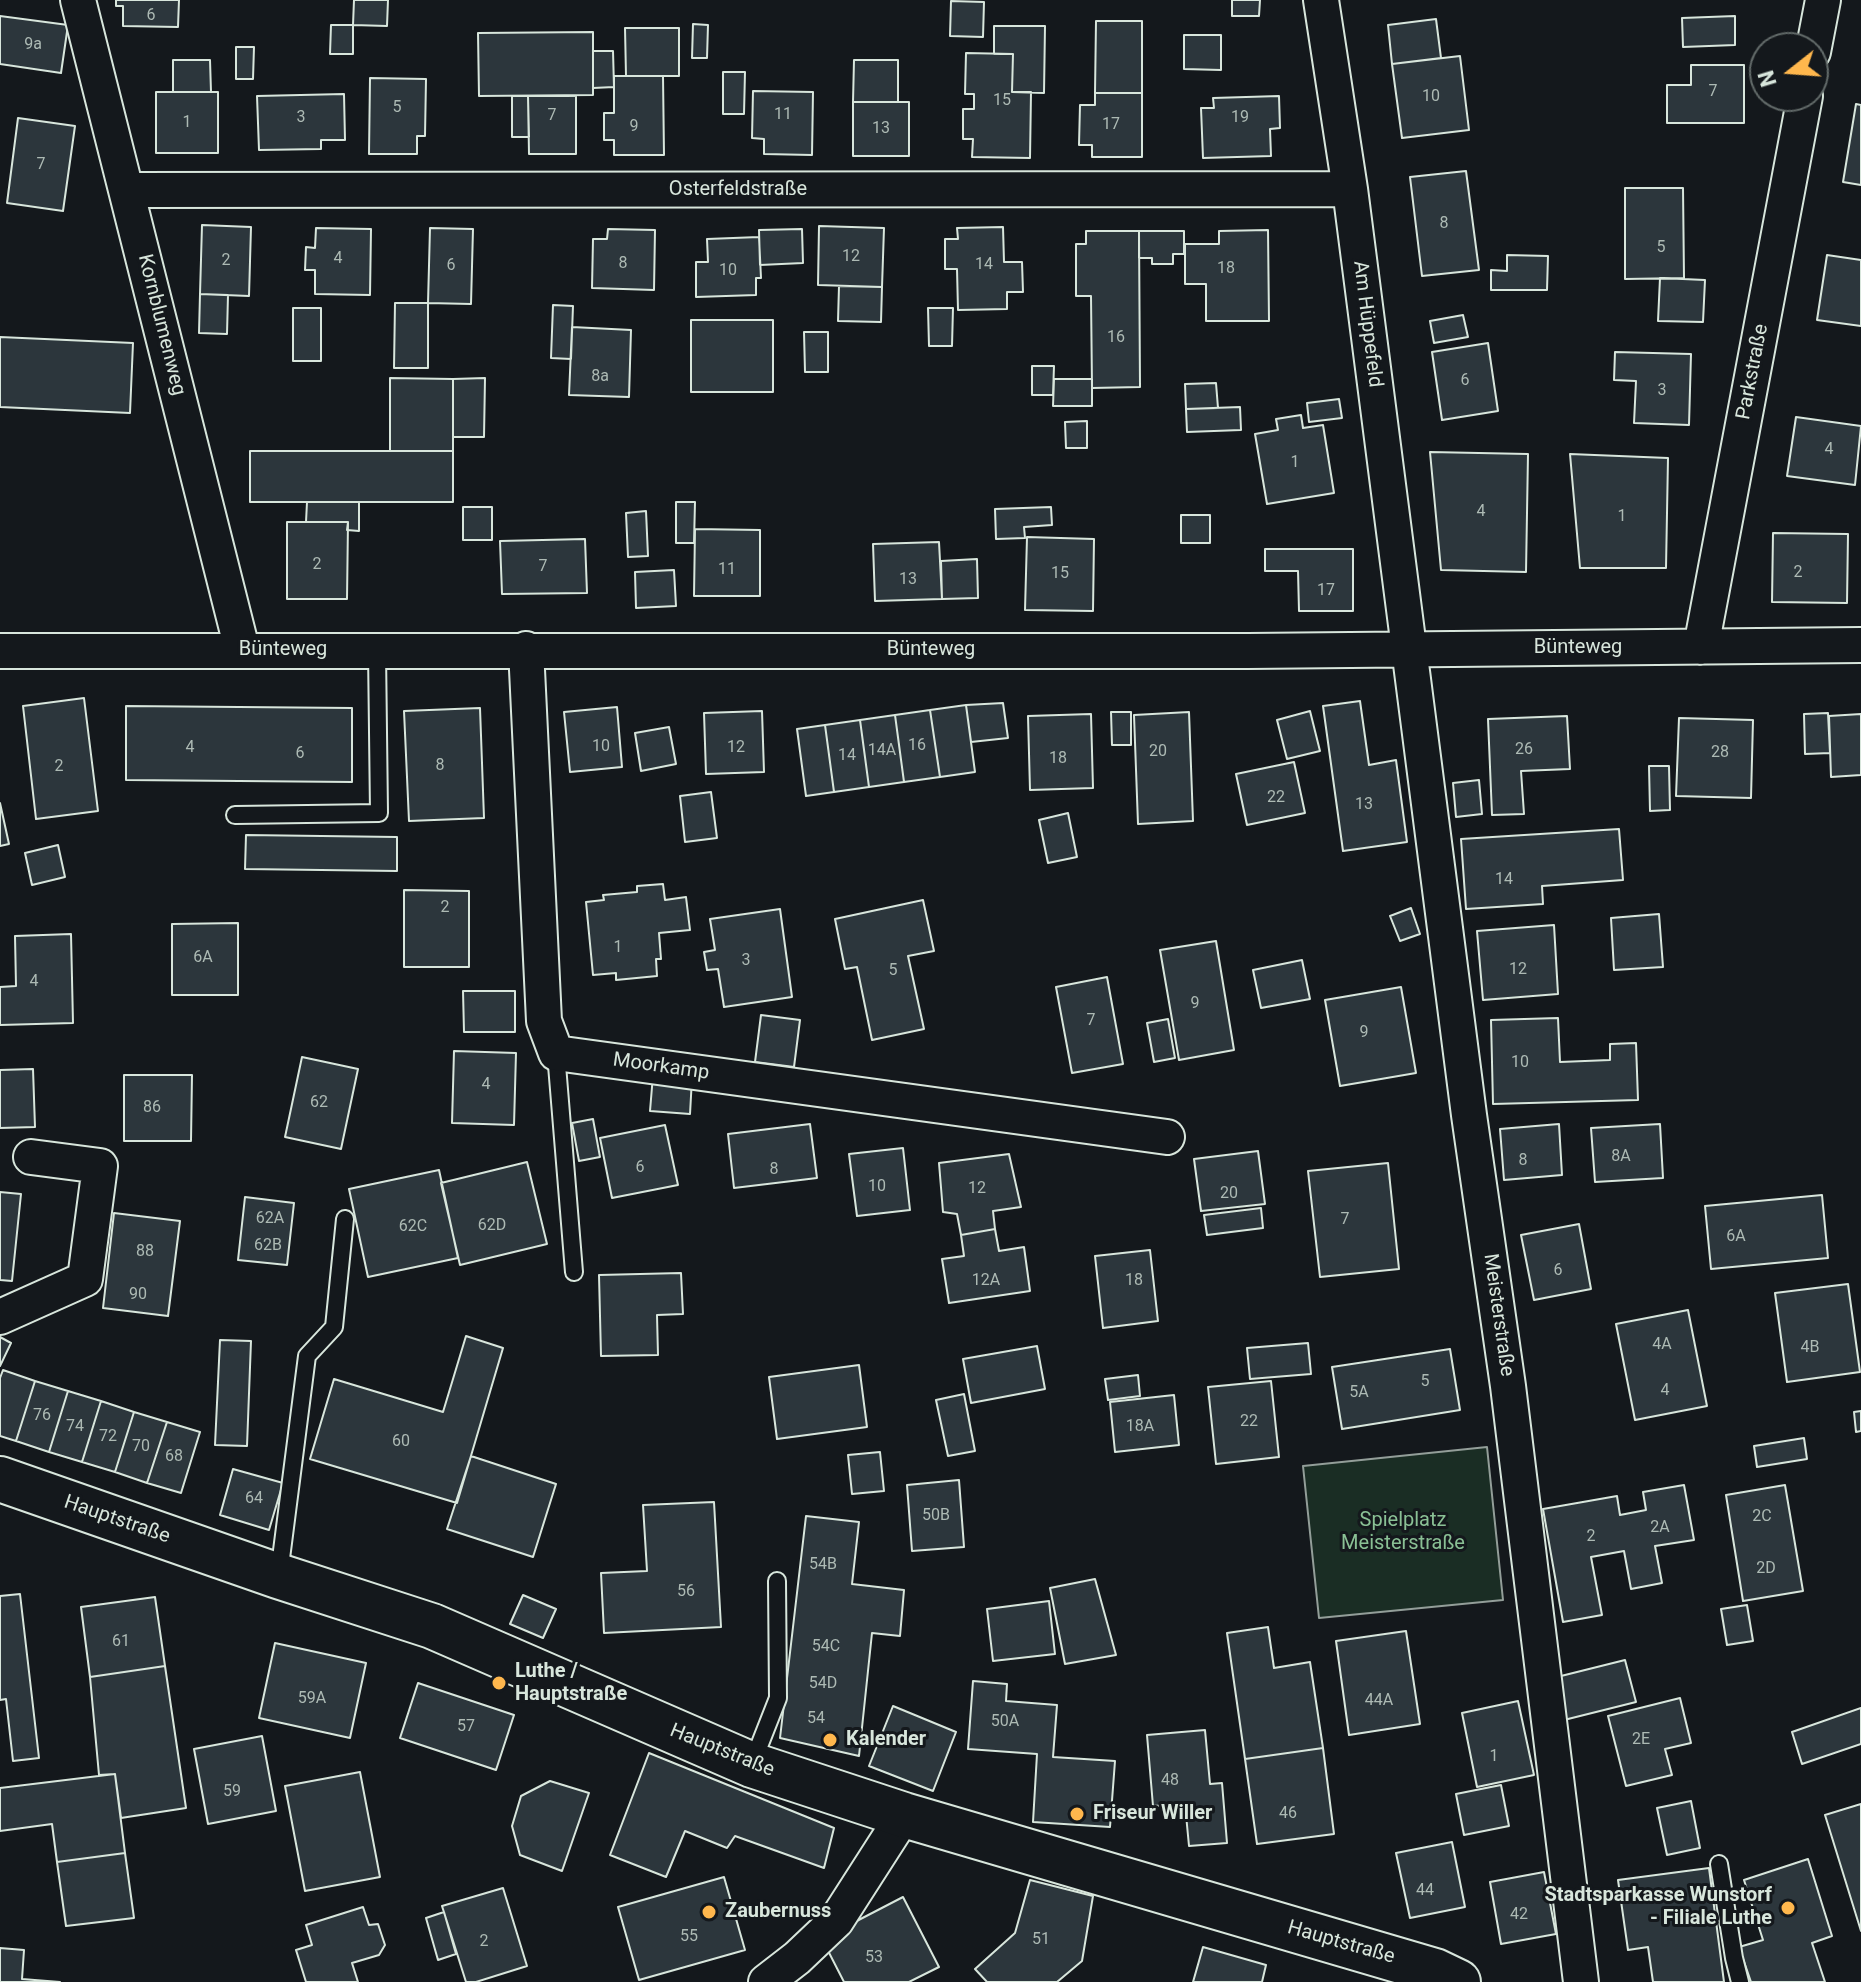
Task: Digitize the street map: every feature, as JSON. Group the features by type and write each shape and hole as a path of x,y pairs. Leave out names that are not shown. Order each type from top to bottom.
{"street":[{"name":"Kornblumenweg","path":"78,0 242,649"},
{"name":"Am Hüppefeld","path":"1321,0 1350,189 1408,649"},
{"path":"1817,32 1823,0"},
{"name":"Parkstraße","path":"1701,647 1802,112"},
{"name":"Osterfeldstraße","path":"127,190 1350,189"},
{"name":"Bünteweg","path":"0,651 1408,649 1861,645"},
{"path":"526,649 544,1021 556,1053"},
{"name":"Meisterstraße","path":"1408,649 1514,1429 1581,1982"},
{"name":"Moorkamp","path":"556,1053 1167,1137"},
{"path":"0,1317 85,1279 100,1166 31,1157"},
{"name":"Hauptstraße","path":"0,1479 432,1626 752,1765 904,1815 1435,1971 1458,1982"},
{"path":"766,1982 836,1921 904,1815"}],"lane":[{"path":"235,815 379,813 377,651"},
{"path":"556,1053 574,1272"},
{"path":"278,1576 307,1356 334,1327 345,1219"},
{"path":"752,1765 778,1698 777,1581"},
{"path":"1719,1864 1740,1982"}],"green space":[{"name":"Spielplatz Meisterstraße","path":"1487,1447 1503,1600 1319,1618 1303,1466"}],"building":[{"path":"116,0 179,0 178,27 123,26 123,6 116,6"},
{"path":"354,0 388,0 387,26 353,25"},
{"path":"1232,0 1260,0 1259,16 1232,16"},
{"path":"951,1 984,2 983,37 950,36"},
{"path":"0,16 68,25 61,73 0,64"},
{"path":"1735,16 1735,45 1683,47 1682,18"},
{"path":"1436,19 1441,58 1392,64 1388,25"},
{"path":"1096,21 1142,21 1142,93 1095,93"},
{"path":"693,24 708,25 707,58 692,58"},
{"path":"331,25 353,25 353,54 330,54"},
{"path":"994,26 1045,26 1044,93 1012,92 1013,54 994,54"},
{"path":"625,28 679,28 679,76 626,76"},
{"path":"593,32 593,95 479,96 478,33"},
{"path":"1184,35 1221,35 1221,70 1184,69"},
{"path":"236,47 254,47 253,79 236,79"},
{"path":"593,51 613,51 614,87 593,88"},
{"path":"966,53 1013,54 1012,92 1031,92 1030,158 972,157 973,139 963,139 963,109 974,109 974,94 965,94"},
{"path":"1460,56 1469,130 1402,138 1392,64"},
{"path":"173,60 210,60 211,92 173,92"},
{"path":"854,60 898,60 898,102 853,102"},
{"path":"1691,65 1744,65 1744,123 1667,123 1667,85 1691,85"},
{"path":"723,72 745,72 744,114 723,114"},
{"path":"614,76 663,76 664,155 614,155 614,140 604,140 604,113 614,113"},
{"path":"370,78 426,79 425,136 417,136 417,154 369,154"},
{"path":"753,91 813,92 812,155 764,154 764,139 752,138"},
{"path":"156,92 218,92 218,153 156,153"},
{"path":"1095,93 1142,93 1142,157 1092,157 1092,145 1079,145 1080,105 1095,105"},
{"path":"344,94 345,140 321,140 321,149 259,150 257,96"},
{"path":"512,96 528,96 529,137 512,137"},
{"path":"528,96 576,96 576,154 529,154"},
{"path":"1279,96 1280,128 1270,129 1271,156 1203,158 1201,108 1214,108 1213,98"},
{"path":"853,102 909,102 909,156 853,156"},
{"path":"1856,104 1861,105 1861,185 1843,182"},
{"path":"18,118 75,126 63,211 7,203"},
{"path":"1466,171 1479,270 1422,276 1410,177"},
{"path":"1625,188 1683,188 1684,278 1625,279"},
{"path":"202,225 251,227 249,296 200,294"},
{"path":"819,226 884,228 882,287 818,285"},
{"path":"1003,227 1004,262 1022,262 1023,292 1007,292 1007,309 958,310 957,269 945,269 945,239 958,239 957,228"},
{"path":"316,228 371,229 370,295 315,294 315,270 305,270 306,247 315,248"},
{"path":"430,228 473,229 471,304 428,303"},
{"path":"608,229 655,230 654,290 592,288 593,239 607,239"},
{"path":"802,229 803,263 760,265 759,230"},
{"path":"1268,230 1269,321 1206,321 1206,284 1185,284 1185,244 1219,244 1219,231"},
{"path":"1086,231 1139,231 1140,387 1092,388 1091,296 1076,296 1076,244 1086,244"},
{"path":"1139,231 1184,231 1184,254 1173,254 1173,264 1152,264 1152,258 1139,258"},
{"path":"759,237 761,278 756,278 756,295 696,297 696,262 708,262 707,239"},
{"path":"1507,255 1548,256 1547,290 1491,290 1491,270 1507,271"},
{"path":"1827,255 1861,260 1861,326 1817,320"},
{"path":"1660,278 1705,280 1703,322 1658,321"},
{"path":"839,286 882,287 881,322 838,321"},
{"path":"200,294 228,295 227,334 199,333"},
{"path":"395,303 428,303 428,368 394,368"},
{"path":"553,305 573,306 571,359 551,358"},
{"path":"293,308 321,308 321,361 293,361"},
{"path":"928,308 953,308 952,346 929,346"},
{"path":"1463,315 1468,337 1434,343 1430,321"},
{"path":"691,320 773,320 773,392 691,392"},
{"path":"572,327 631,330 629,397 569,395"},
{"path":"804,332 828,332 828,372 805,372"},
{"path":"0,337 133,343 130,413 0,407"},
{"path":"1488,343 1498,411 1442,420 1432,352"},
{"path":"1615,352 1691,354 1689,425 1634,423 1636,381 1614,380"},
{"path":"1032,366 1054,366 1053,395 1032,395"},
{"path":"390,378 453,379 453,451 390,451"},
{"path":"485,378 484,437 453,437 453,379"},
{"path":"1054,379 1092,379 1092,406 1053,406"},
{"path":"1216,383 1218,408 1186,409 1185,384"},
{"path":"1339,399 1342,418 1309,422 1307,403"},
{"path":"1240,407 1241,430 1187,432 1186,409"},
{"path":"1301,415 1303,428 1323,425 1334,493 1267,504 1255,434 1278,430 1276,419"},
{"path":"1796,417 1861,426 1855,485 1787,476"},
{"path":"1087,421 1087,448 1066,448 1065,422"},
{"path":"250,451 453,451 453,502 250,502"},
{"path":"1430,452 1528,454 1526,572 1441,570"},
{"path":"1570,454 1668,458 1666,568 1580,568"},
{"path":"307,502 359,502 359,531 347,530 348,522 306,522"},
{"path":"676,502 695,502 694,543 676,543"},
{"path":"463,507 492,507 492,540 463,540"},
{"path":"1051,507 1052,525 1024,527 1025,538 996,539 995,509"},
{"path":"646,511 648,556 628,557 626,513"},
{"path":"1181,515 1210,515 1210,543 1181,543"},
{"path":"287,522 348,522 347,599 287,599"},
{"path":"695,529 760,530 760,596 694,596"},
{"path":"1773,533 1848,534 1847,603 1772,602"},
{"path":"1027,537 1094,539 1093,611 1025,610"},
{"path":"585,539 587,593 502,594 500,541"},
{"path":"939,542 942,599 875,601 873,544"},
{"path":"1265,549 1353,549 1353,611 1299,611 1298,571 1265,571"},
{"path":"977,559 978,598 942,599 941,561"},
{"path":"674,570 676,606 636,608 635,572"},
{"path":"84,698 98,811 36,819 23,706"},
{"path":"1360,701 1369,765 1396,760 1407,842 1343,851 1323,706"},
{"path":"1003,703 1008,738 971,742 966,705"},
{"path":"966,705 975,772 940,777 930,710"},
{"path":"126,706 352,708 352,782 126,780"},
{"path":"617,707 622,767 570,772 564,712"},
{"path":"480,708 484,818 409,821 404,711"},
{"path":"930,710 940,777 904,782 895,715"},
{"path":"762,711 764,772 706,774 704,713"},
{"path":"1310,711 1320,751 1287,759 1277,720"},
{"path":"1111,712 1131,712 1131,745 1112,745"},
{"path":"1189,712 1193,821 1138,824 1134,715"},
{"path":"1828,713 1830,753 1805,754 1804,714"},
{"path":"1091,714 1093,788 1030,790 1028,716"},
{"path":"1861,714 1861,775 1831,777 1829,716"},
{"path":"895,715 904,782 869,787 860,720"},
{"path":"1567,716 1570,769 1521,771 1524,814 1492,815 1488,719"},
{"path":"1679,718 1753,720 1751,798 1676,796"},
{"path":"860,720 869,787 834,792 825,725"},
{"path":"825,725 834,792 806,796 797,729"},
{"path":"669,727 676,764 641,771 635,733"},
{"path":"1294,762 1305,813 1247,825 1236,774"},
{"path":"1649,766 1669,766 1670,810 1650,811"},
{"path":"1479,780 1482,814 1456,817 1453,783"},
{"path":"711,792 717,838 685,842 680,796"},
{"path":"0,803 9,844 0,846"},
{"path":"1068,813 1077,857 1048,863 1039,820"},
{"path":"1619,829 1623,880 1542,886 1543,904 1466,909 1461,839"},
{"path":"246,835 397,837 397,871 245,869"},
{"path":"58,845 65,877 32,885 25,853"},
{"path":"663,884 665,900 686,897 690,930 659,933 661,959 656,959 657,976 616,980 616,973 593,975 586,902 604,900 603,895 637,892 637,886"},
{"path":"404,890 469,891 469,967 404,967"},
{"path":"923,900 934,951 908,956 924,1029 872,1040 857,967 845,969 835,919"},
{"path":"1411,908 1420,934 1400,941 1390,916"},
{"path":"780,909 792,997 724,1007 718,969 707,970 704,952 715,950 710,919"},
{"path":"1659,914 1663,967 1614,970 1611,918"},
{"path":"238,923 238,995 172,995 172,924"},
{"path":"1554,925 1558,994 1483,1000 1477,931"},
{"path":"71,934 73,1023 0,1025 0,987 16,986 15,936"},
{"path":"1216,941 1234,1050 1179,1060 1160,950"},
{"path":"1302,960 1310,999 1261,1008 1253,970"},
{"path":"1107,977 1123,1064 1072,1073 1056,987"},
{"path":"1401,987 1416,1073 1340,1086 1325,1000"},
{"path":"463,991 515,991 515,1032 464,1032"},
{"path":"761,1015 800,1020 794,1067 755,1062"},
{"path":"1558,1018 1560,1062 1610,1060 1610,1044 1636,1043 1638,1100 1493,1104 1491,1020"},
{"path":"1168,1019 1175,1058 1154,1062 1147,1023"},
{"path":"454,1051 516,1053 514,1125 452,1123"},
{"path":"302,1057 358,1069 341,1149 285,1137"},
{"path":"33,1069 35,1127 0,1128 0,1070"},
{"path":"124,1075 192,1075 191,1141 124,1141"},
{"path":"653,1075 692,1078 690,1114 650,1111"},
{"path":"593,1119 600,1157 579,1161 572,1123"},
{"path":"810,1124 817,1178 734,1188 728,1134"},
{"path":"1559,1124 1562,1175 1504,1180 1500,1129"},
{"path":"1660,1124 1663,1178 1595,1182 1591,1128"},
{"path":"665,1125 678,1185 612,1198 600,1138"},
{"path":"903,1148 910,1210 857,1216 849,1154"},
{"path":"1258,1151 1265,1204 1201,1211 1194,1159"},
{"path":"1009,1154 1021,1207 993,1211 995,1229 961,1235 957,1214 943,1212 939,1163"},
{"path":"527,1162 547,1244 460,1265 441,1183"},
{"path":"1388,1163 1399,1269 1320,1277 1308,1171"},
{"path":"439,1170 458,1258 368,1277 349,1189"},
{"path":"0,1192 21,1194 12,1281 0,1280"},
{"path":"1822,1195 1828,1258 1711,1269 1705,1206"},
{"path":"245,1197 294,1203 287,1265 238,1260"},
{"path":"1261,1208 1263,1228 1207,1235 1204,1215"},
{"path":"114,1213 180,1221 168,1316 103,1308"},
{"path":"1579,1224 1591,1289 1534,1300 1521,1235"},
{"path":"995,1229 999,1251 1024,1247 1030,1291 949,1303 942,1259 964,1256 961,1235"},
{"path":"1150,1250 1158,1321 1103,1328 1095,1256"},
{"path":"681,1273 683,1314 657,1315 658,1355 601,1356 599,1275"},
{"path":"1848,1284 1860,1372 1787,1382 1775,1293"},
{"path":"1688,1310 1707,1406 1635,1420 1616,1324"},
{"path":"466,1336 503,1348 457,1503 310,1459 334,1379 443,1412"},
{"path":"0,1337 11,1343 0,1366"},
{"path":"220,1340 251,1341 247,1446 215,1445"},
{"path":"1308,1343 1311,1374 1250,1379 1247,1348"},
{"path":"1037,1346 1045,1389 971,1403 963,1359"},
{"path":"1450,1349 1460,1410 1342,1429 1332,1367"},
{"path":"859,1365 867,1427 777,1439 769,1377"},
{"path":"3,1370 35,1381 16,1441 0,1436 0,1378"},
{"path":"1138,1375 1140,1396 1108,1400 1105,1379"},
{"path":"35,1381 68,1391 49,1452 16,1441"},
{"path":"1271,1381 1279,1457 1216,1464 1208,1387"},
{"path":"68,1391 101,1401 82,1462 49,1452"},
{"path":"964,1394 975,1451 948,1456 936,1400"},
{"path":"1174,1395 1179,1445 1115,1452 1110,1402"},
{"path":"101,1401 134,1412 115,1472 82,1462"},
{"path":"1861,1411 1861,1431 1856,1432 1854,1412"},
{"path":"134,1412 167,1422 147,1483 115,1472"},
{"path":"167,1422 200,1432 181,1493 147,1483"},
{"path":"1804,1438 1807,1459 1757,1467 1754,1446"},
{"path":"880,1452 884,1491 852,1494 848,1455"},
{"path":"471,1456 556,1484 533,1557 447,1529"},
{"path":"233,1469 283,1483 269,1530 220,1515"},
{"path":"959,1480 964,1547 912,1551 907,1485"},
{"path":"1684,1485 1694,1540 1655,1546 1662,1583 1631,1589 1624,1551 1591,1557 1602,1615 1563,1622 1543,1509 1617,1496 1620,1515 1646,1510 1643,1492"},
{"path":"1785,1485 1803,1591 1743,1601 1726,1495"},
{"path":"714,1502 721,1627 604,1633 601,1573 647,1571 643,1505"},
{"path":"806,1516 859,1522 852,1584 904,1590 900,1636 872,1633 859,1756 780,1738"},
{"path":"1095,1579 1116,1655 1065,1664 1050,1588"},
{"path":"20,1594 39,1758 13,1761 6,1699 0,1700 0,1596"},
{"path":"523,1595 556,1609 543,1638 510,1624"},
{"path":"155,1597 165,1666 90,1677 81,1607"},
{"path":"1049,1601 1055,1654 993,1661 987,1609"},
{"path":"1747,1605 1753,1641 1727,1645 1721,1609"},
{"path":"1268,1627 1274,1668 1310,1662 1323,1748 1245,1759 1227,1633"},
{"path":"1406,1631 1420,1724 1349,1735 1336,1641"},
{"path":"275,1643 366,1663 350,1738 259,1718"},
{"path":"1625,1660 1636,1702 1564,1720 1553,1678"},
{"path":"165,1666 186,1808 121,1818 115,1774 99,1775 90,1677"},
{"path":"973,1681 1007,1684 1006,1701 1057,1705 1053,1757 1115,1761 1110,1827 1033,1822 1037,1754 968,1749"},
{"path":"418,1683 514,1715 496,1770 400,1738"},
{"path":"1680,1698 1691,1743 1665,1749 1672,1775 1626,1786 1608,1716"},
{"path":"1518,1701 1534,1775 1477,1787 1462,1713"},
{"path":"893,1706 956,1732 933,1791 869,1766"},
{"path":"1861,1708 1861,1744 1802,1764 1792,1732"},
{"path":"1205,1730 1210,1784 1222,1783 1227,1843 1189,1846 1185,1804 1153,1806 1147,1735"},
{"path":"262,1736 276,1811 208,1824 194,1749"},
{"path":"1323,1748 1334,1834 1257,1844 1245,1759"},
{"path":"649,1753 834,1828 824,1868 735,1836 727,1848 685,1831 666,1877 610,1855"},
{"path":"360,1772 380,1877 305,1891 285,1786"},
{"path":"115,1774 125,1853 57,1862 52,1824 0,1831 0,1788"},
{"path":"550,1781 589,1793 562,1871 520,1855 512,1826 521,1796"},
{"path":"1501,1785 1509,1826 1464,1835 1456,1794"},
{"path":"1691,1801 1700,1848 1667,1855 1657,1808"},
{"path":"1861,1804 1861,1931 1825,1815"},
{"path":"1452,1842 1465,1907 1410,1918 1396,1853"},
{"path":"125,1853 134,1918 66,1926 57,1862"},
{"name":"Stadtsparkasse Wunstorf - Filiale Luthe","path":"1808,1859 1832,1936 1812,1943 1825,1982 1751,1982 1739,1947 1763,1940 1744,1880"},
{"path":"1709,1868 1724,1982 1653,1982 1648,1947 1628,1950 1618,1880"},
{"path":"1544,1872 1556,1934 1501,1944 1490,1882"},
{"path":"724,1877 745,1950 639,1980 618,1907"},
{"path":"1030,1880 1093,1896 1082,1961 1057,1982 987,1982 975,1969 1015,1933"},
{"path":"503,1888 527,1966 476,1982 466,1982 442,1906"},
{"path":"903,1897 939,1967 909,1982 844,1982 822,1939"},
{"path":"363,1907 369,1925 378,1924 385,1945 379,1955 352,1963 358,1982 306,1982 296,1950 312,1945 306,1925"},
{"path":"444,1912 456,1954 438,1960 426,1918"},
{"path":"1203,1947 1266,1965 1262,1982 1193,1982"},
{"path":"0,1948 24,1950 22,1979 60,1982 0,1982"}],"place":[{"name":"Luthe / Hauptstraße","path":"499,1683"},
{"name":"Kalender","path":"830,1740"},
{"name":"Friseur Willer","path":"1077,1814"},
{"name":"Stadtsparkasse Wunstorf - Filiale Luthe","path":"1788,1908"},
{"name":"Zaubernuss","path":"709,1912"}]}
